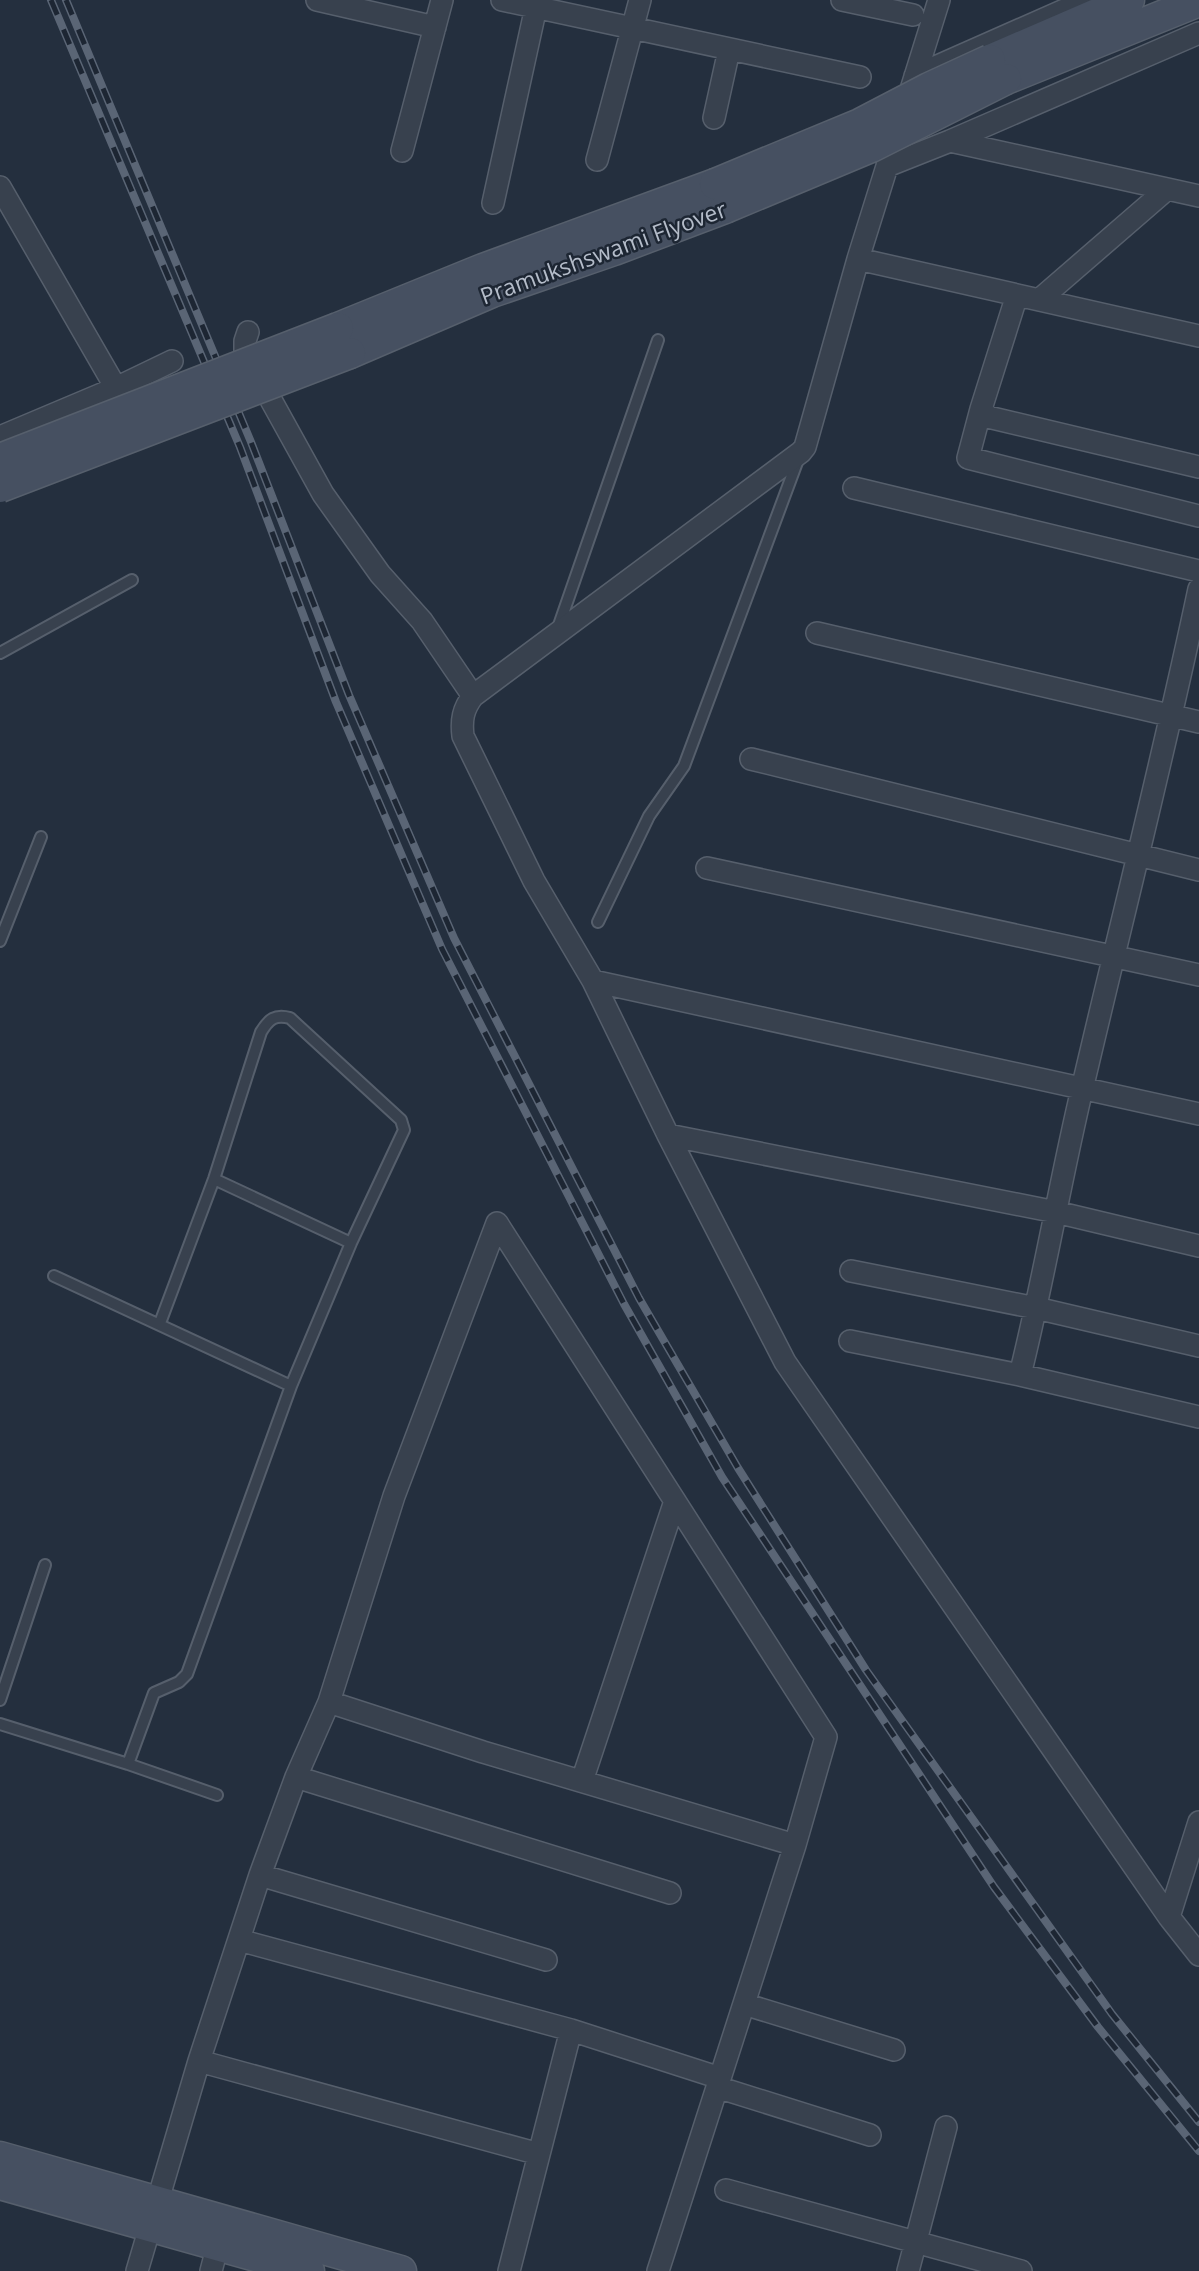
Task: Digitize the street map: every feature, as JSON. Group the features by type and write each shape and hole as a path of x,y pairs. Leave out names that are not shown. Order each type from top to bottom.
{"main road":[{"name":"Pramukshswami Flyover","path":"0,459 482,269 754,169 860,124 942,82 1129,0"},
{"name":"Pramukshswami Flyover","path":"0,487 350,353 492,292 614,250 764,193 871,147 1006,79 1199,1"},
{"path":"0,2157 154,2214 218,2246 309,2271"},
{"path":"0,2184 154,2214"},
{"path":"218,2246 401,2271"}],"street":[{"path":"317,0 435,27"},
{"path":"402,151 442,0"},
{"path":"502,0 860,77"},
{"path":"597,160 640,0"},
{"path":"842,0 913,15"},
{"path":"939,0 858,259 807,442 801,452 474,696 463,713 461,724 463,736 534,881 593,981 614,1029 785,1362 1169,1917 1199,1955"},
{"path":"1040,21 1046,0"},
{"path":"915,76 1087,0"},
{"path":"493,203 536,7"},
{"path":"887,166 1199,33"},
{"path":"714,118 729,50"},
{"path":"950,141 1199,196"},
{"path":"0,187 116,388"},
{"path":"1039,300 1166,190"},
{"path":"858,259 1199,336"},
{"path":"1017,295 968,458 1199,516"},
{"path":"248,332 244,341 244,353 323,494 380,574 422,621 474,696"},
{"path":"0,437 172,361"},
{"path":"981,409 996,421 1199,467"},
{"path":"855,488 1199,571"},
{"path":"1020,1375 1037,1308 1082,1087 1172,716 1199,589"},
{"path":"817,633 1199,722"},
{"path":"751,759 1199,870"},
{"path":"706,868 1199,975"},
{"path":"593,981 1199,1114"},
{"path":"668,1135 1056,1212 1199,1246"},
{"path":"137,2271 199,2061 260,1875 296,1777 330,1702 394,1496 497,1223 827,1737 658,2271"},
{"path":"850,1271 1037,1308 1199,1346"},
{"path":"850,1341 1020,1375 1199,1416"},
{"path":"582,1781 675,1501"},
{"path":"330,1702 795,1845"},
{"path":"296,1777 670,1894"},
{"path":"1169,1917 1199,1822"},
{"path":"260,1875 546,1960"},
{"path":"239,1940 571,2030 870,2135"},
{"path":"744,2004 894,2050"},
{"path":"509,2271 571,2030"},
{"path":"199,2061 539,2154"},
{"path":"908,2271 946,2127"},
{"path":"726,2190 1021,2271"}],"lane":[{"path":"555,635 658,340"},
{"path":"598,922 649,816 665,797 684,766 801,452"},
{"path":"0,653 132,580"},
{"path":"0,941 41,837"},
{"path":"128,1764 154,1693 179,1682 187,1674 291,1386 351,1243 402,1136 404,1125 290,1018 274,1017 261,1032 214,1179 160,1324"},
{"path":"214,1179 351,1243"},
{"path":"54,1276 291,1386"},
{"path":"0,1700 45,1565"},
{"path":"0,1724 217,1795"}],"railway":[{"path":"51,0 240,447 336,702 442,949 624,1304 722,1477 994,1887 1098,2027 1199,2151"},
{"path":"66,0 251,442 349,695 454,938 639,1298 738,1468 866,1670 1112,2014 1199,2122"}]}
